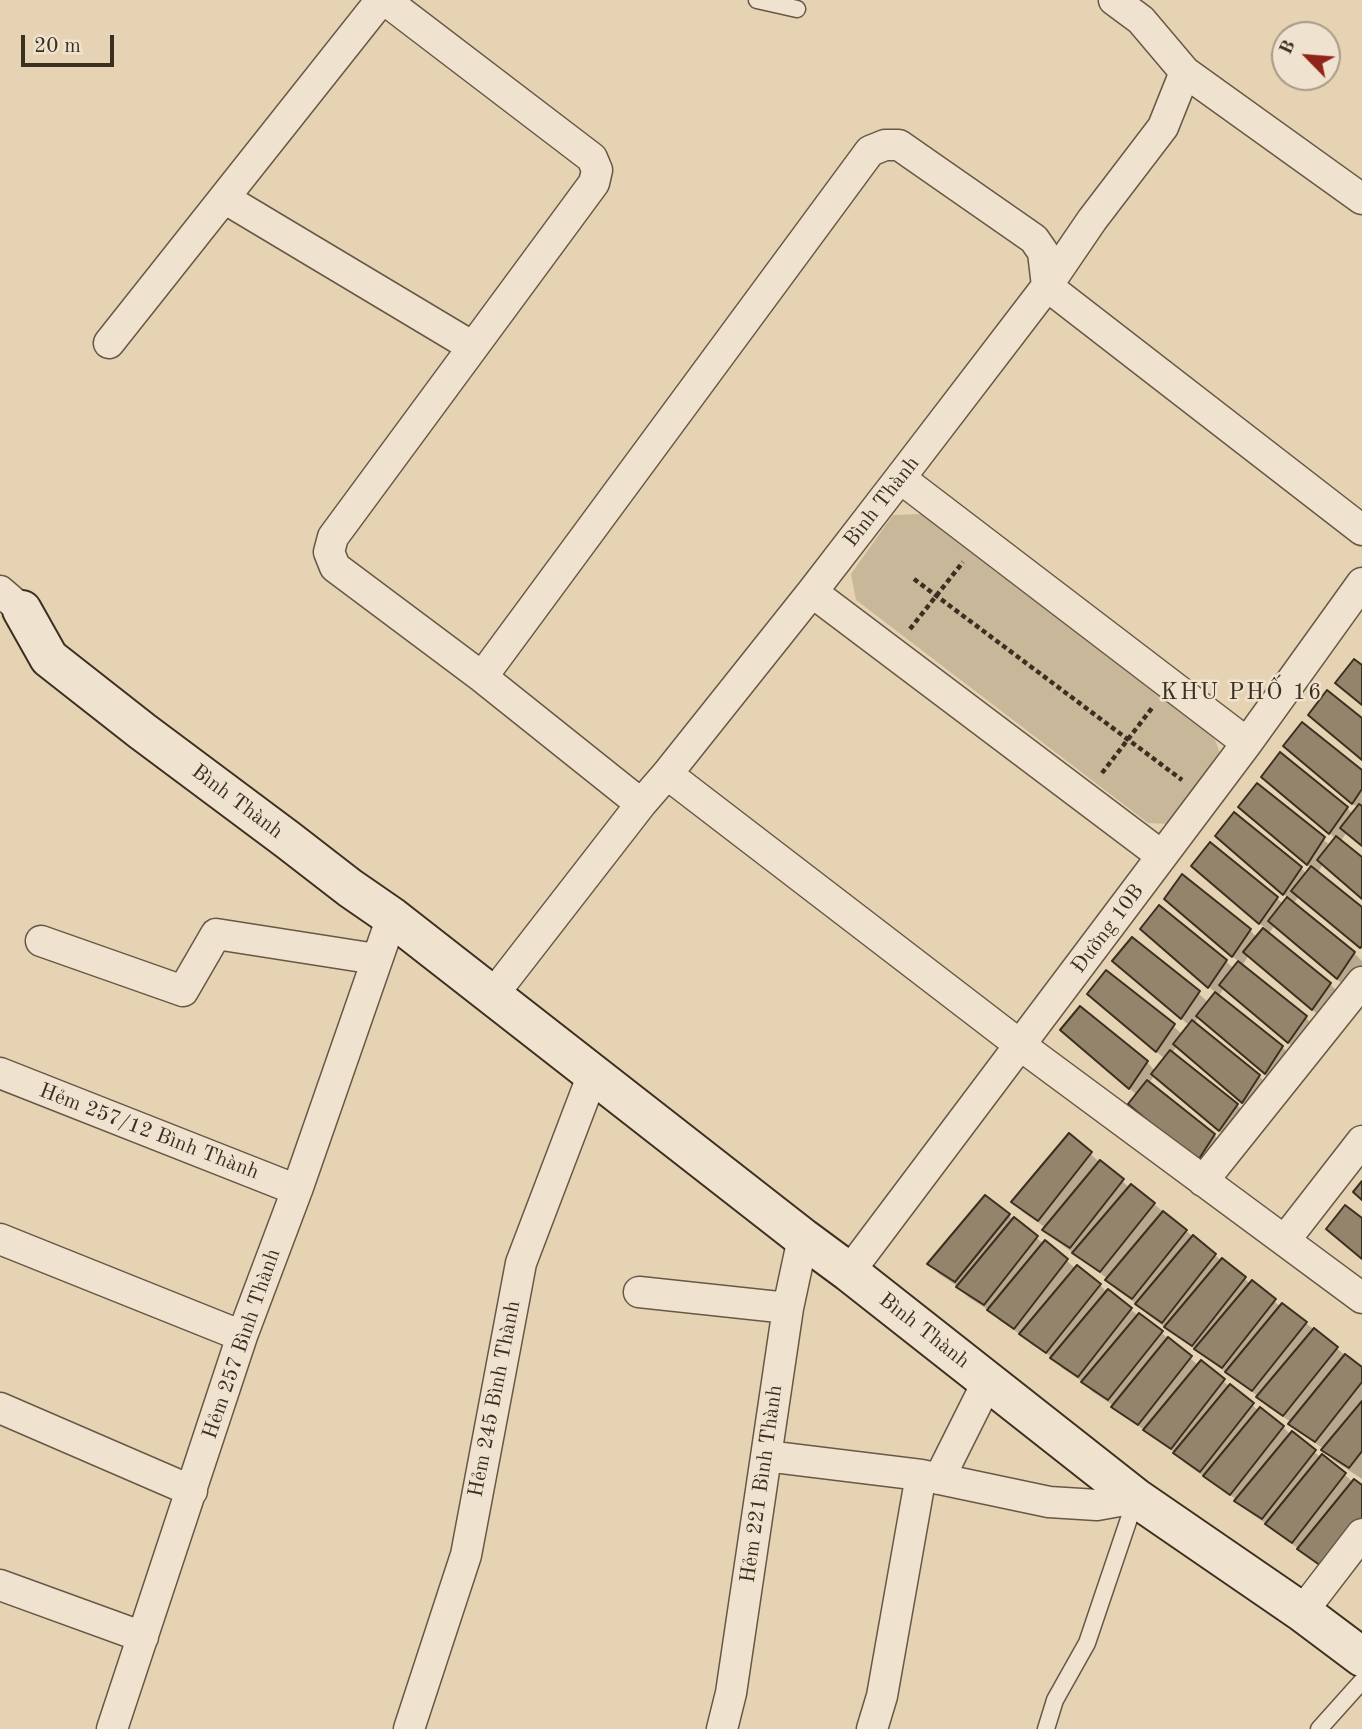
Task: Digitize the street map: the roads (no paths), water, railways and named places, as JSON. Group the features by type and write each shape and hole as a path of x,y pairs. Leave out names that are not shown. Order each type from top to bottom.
{"street":[{"path":"109,344 383,0 592,159 597,170 594,183 333,537 329,552 334,567 482,677 642,804"},
{"path":"1114,0 1142,20 1185,72 1362,199"},
{"name":"Bình Thành","path":"492,996 812,592 1046,286 1163,127 1185,72"},
{"path":"482,677 870,151 885,145 899,145 1034,239 1043,252 1046,286 1362,530"},
{"path":"224,198 473,347"},
{"path":"900,478 1247,743"},
{"name":"Đường 10B","path":"849,1272 1247,743 1362,583"},
{"path":"812,592 1162,856"},
{"name":"Bình Thành","path":"11,600 49,659 392,917 1136,1498 1302,1612 1362,1657"},
{"path":"667,774 1020,1045 1362,1298"},
{"name":"Hẻm 257 Bình Thành","path":"112,1729 242,1336 297,1191 392,917"},
{"path":"41,941 183,991 216,934 376,960"},
{"path":"1203,1181 1362,982"},
{"name":"Hẻm 257/12 Bình Thành","path":"0,1073 297,1191"},
{"name":"Hẻm 245 Bình Thành","path":"410,1729 466,1555 521,1263 593,1074"},
{"path":"1285,1240 1362,1141"},
{"name":"Hẻm 221 Bình Thành","path":"722,1729 731,1693 788,1308 803,1238"},
{"path":"0,1240 242,1336"},
{"path":"639,1292 788,1308"},
{"path":"872,1729 883,1696 930,1477 988,1381"},
{"path":"0,1408 191,1491"},
{"path":"766,1456 930,1477 1049,1502 1097,1505 1136,1498"},
{"path":"1302,1612 1362,1534"},
{"path":"0,1585 143,1637"}],"lane":[{"path":"757,0 797,9"},
{"path":"1046,1729 1055,1700 1087,1643 1136,1498"},
{"path":"1319,1729 1362,1681"}],"district":[{"name":"KHU PHỐ 16","path":"1242,693"}]}
